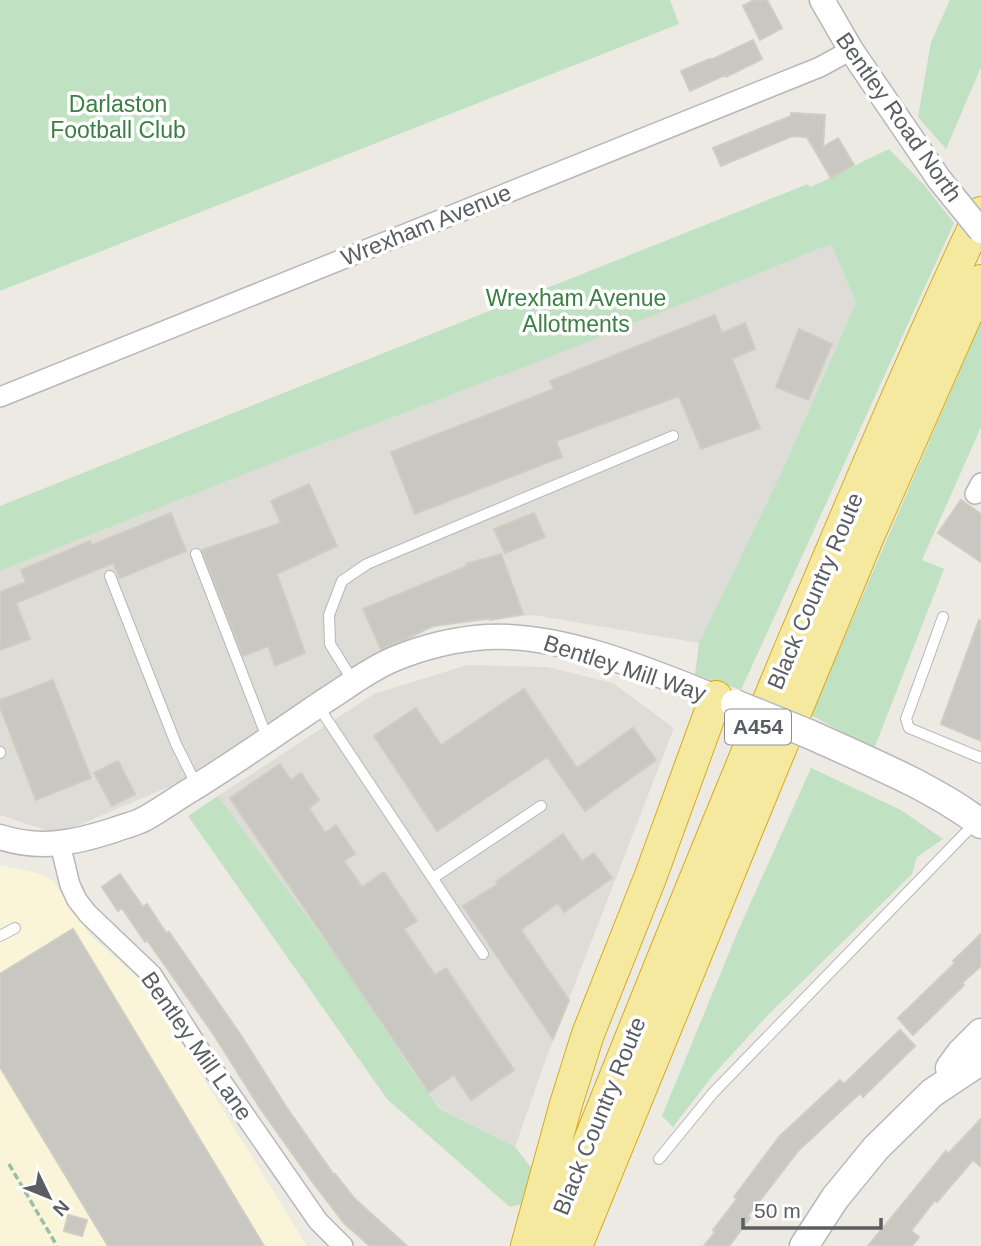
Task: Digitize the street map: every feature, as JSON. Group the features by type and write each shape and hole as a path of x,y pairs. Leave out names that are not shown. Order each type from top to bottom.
{"highway":[{"name":"Black Country Route","path":"548,1246 644,1004 836,539 981,213"},
{"name":"Black Country Route","path":"576,1246 859,559 981,281"},
{"path":"527,1246 588,1034 725,701"}],"main road":[{"name":"Bentley Mill Way","path":"725,701 874,762 953,804 979,822"},
{"path":"804,1246 835,1198 900,1124 932,1093 961,1053 981,1033"},
{"path":"932,1093 979,1062"}],"street":[{"name":"Bentley Road North","path":"822,0 850,50 939,179 981,231"},
{"name":"Wrexham Avenue","path":"0,397 820,67 850,50"},
{"name":"Bentley Mill Way","path":"0,837 20,843 60,844 143,820 353,682 393,660 425,648 457,641 487,637 523,638 555,643 666,677 725,701"},
{"name":"Bentley Mill Lane","path":"60,844 70,885 77,900 88,914 152,975 201,1052 318,1221 343,1246"}],"lane":[{"path":"353,682 330,645 329,615 342,581 367,564 673,436"},
{"path":"196,554 268,740"},
{"path":"110,576 176,744 197,786"},
{"path":"943,617 906,719 909,728 981,758"},
{"path":"318,706 483,954"},
{"path":"433,878 541,806"},
{"path":"659,1159 713,1093 979,822"},
{"path":"0,936 15,928"}],"path":[{"path":"9,1164 57,1246"}],"shaded area":[{"path":"831,244 856,302 784,467 699,643 533,615 431,627 270,723 173,785 58,834 0,815 0,571 527,366"},
{"path":"467,665 547,667 613,683 674,728 544,1064 515,1147 441,1109 407,1063 346,969 218,796 374,694"},
{"path":"0,865 42,874 53,881 90,935 147,986 307,1246 0,1246"}],"green space":[{"name":"Darlaston Football Club","path":"0,0 670,0 679,24 0,291"},
{"path":"950,0 981,0 981,67 946,149 918,117 931,42"},
{"name":"Wrexham Avenue Allotments","path":"889,149 924,185 954,223 741,690 695,674 699,643 784,467 856,302 831,244 527,366 0,571 0,506 808,184 810,187"},
{"path":"981,322 981,427 922,560 944,569 874,749 811,715"},
{"path":"811,768 901,810 943,839 917,857 912,874 768,1015 713,1075 673,1127 662,1116 738,931"},
{"path":"218,796 346,969 440,1109 515,1147 534,1171 522,1204 510,1207 387,1099 188,816"}],"building":[{"path":"754,0 767,0 782,28 760,40 743,6"},
{"path":"753,40 762,59 690,91 681,71"},
{"path":"791,113 825,115 823,147 838,138 854,165 831,178 807,137 792,136 721,166 713,148 791,116"},
{"path":"715,315 722,333 745,323 755,349 732,359 760,428 701,449 679,396 556,441 562,457 415,514 391,452 554,389 550,381"},
{"path":"799,329 832,344 808,400 776,387"},
{"path":"309,484 337,546 277,574 305,653 275,666 268,646 243,656 202,550 281,523 271,501"},
{"path":"961,500 981,514 981,562 938,533"},
{"path":"171,513 186,551 120,578 113,563 16,603 30,639 0,650 0,592 26,582 21,570 90,541 92,545"},
{"path":"534,513 545,537 505,553 494,529"},
{"path":"501,554 523,614 433,626 381,649 363,609 467,566 466,564"},
{"path":"979,620 981,621 981,741 941,724"},
{"path":"53,680 91,778 36,800 0,707 0,700"},
{"path":"524,689 577,768 633,728 656,760 585,811 547,757 437,831 374,736 416,708 441,745"},
{"path":"118,761 135,794 112,806 94,773"},
{"path":"280,764 291,780 301,773 319,800 309,808 325,833 336,825 355,854 344,861 362,887 384,872 417,921 404,929 435,975 446,968 514,1070 471,1100 454,1075 429,1092 230,798"},
{"path":"563,834 582,861 594,853 612,878 564,912 558,903 521,930 569,1000 553,1039 463,906 498,884 496,882"},
{"path":"120,874 143,907 147,904 166,933 169,932 334,1175 355,1199 407,1246 370,1246 344,1223 260,1108 214,1035 147,940 145,942 122,908 118,911 102,887"},
{"path":"73,929 264,1246 108,1246 0,1067 0,974"},
{"path":"981,934 981,966 913,1035 898,1018"},
{"path":"900,1030 915,1046 863,1097 860,1093 798,1151 748,1216 750,1218 729,1246 704,1246 737,1199 734,1197 779,1137 840,1080 844,1084"},
{"path":"981,1119 981,1167 973,1160 937,1202 935,1200 911,1231 919,1237 912,1246 868,1246 946,1151 948,1154"},
{"path":"68,1215 87,1220 82,1236 64,1231"}]}
